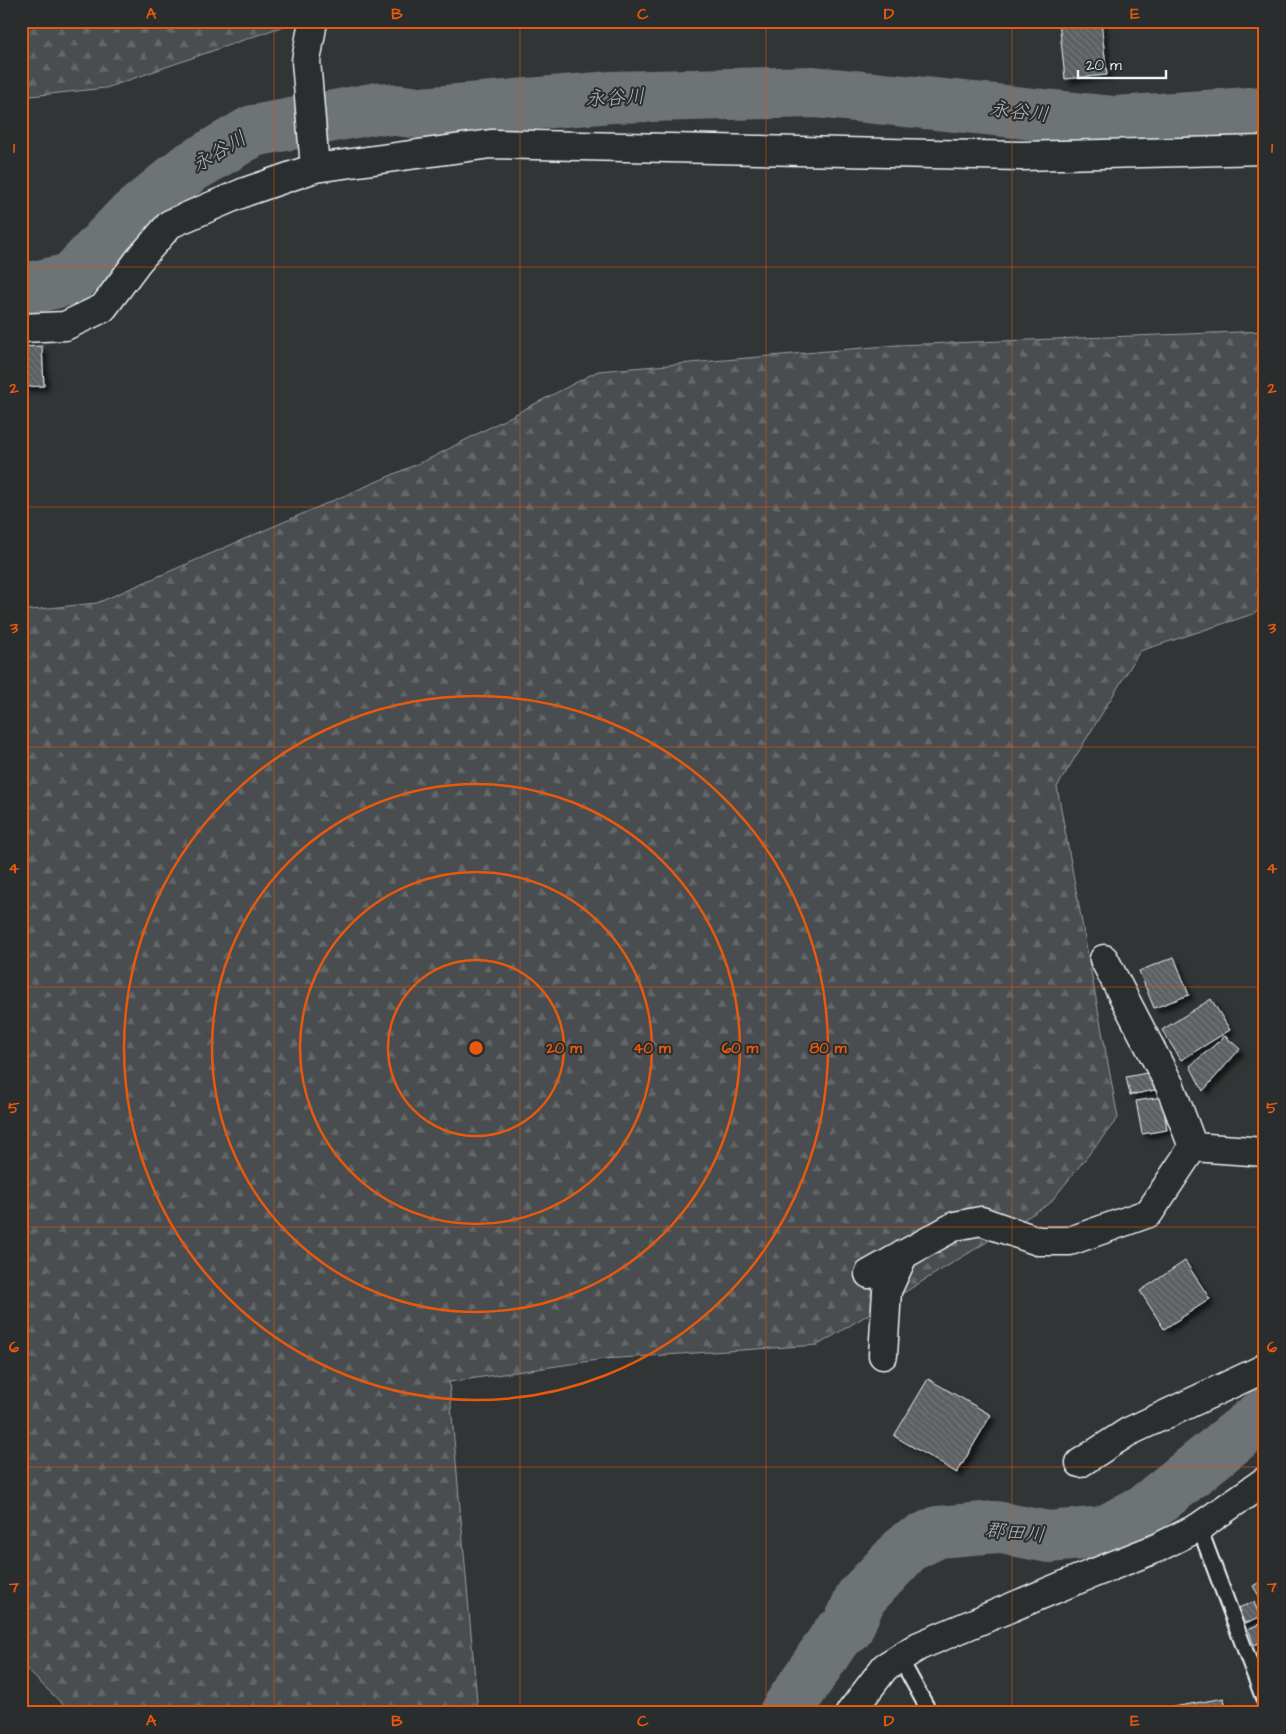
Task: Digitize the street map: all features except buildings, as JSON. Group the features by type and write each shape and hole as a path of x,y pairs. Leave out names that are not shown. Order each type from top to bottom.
{"street":[{"path":"313,21 306,61 315,168"},
{"path":"21,328 65,326 103,308 138,261 170,224 244,192 315,168 491,144 1022,156 1265,150"},
{"path":"1104,959 1170,1086 1193,1148"},
{"path":"1193,1148 1265,1152"},
{"path":"869,1274 955,1226 982,1221 1038,1242 1070,1241 1149,1213 1193,1148"},
{"path":"883,1355 887,1292 904,1254"},
{"path":"1080,1463 1128,1432 1265,1367"},
{"path":"850,1713 885,1667 919,1646 1157,1548 1199,1527 1265,1481"}],"lane":[{"path":"1199,1527 1265,1703"},
{"path":"900,1658 930,1713"}],"green space":[{"path":"21,21 298,21 106,88 21,97"},
{"path":"1265,331 1265,605 1253,614 1140,651 1057,787 1118,1118 1049,1204 818,1345 604,1359 449,1382 478,1713 72,1713 21,1664 21,611 97,603 431,458 598,371 897,345"}],"waterway":[{"name":"永谷川","path":"21,290 71,279 128,219 188,169 253,131 377,108 421,113 612,97 814,92 1115,122 1265,112"},
{"name":"郡田川","path":"785,1713 837,1635 847,1629 861,1597 909,1546 938,1532 996,1527 1049,1537 1104,1532 1146,1509 1265,1413"}]}
